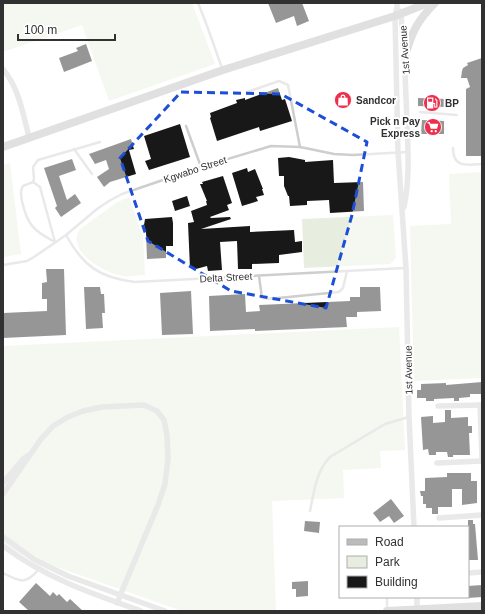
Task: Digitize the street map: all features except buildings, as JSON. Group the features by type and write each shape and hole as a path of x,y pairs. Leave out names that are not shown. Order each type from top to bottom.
{"main road":[{"path":"3,147 398,10 428,3"},
{"path":"405,56 415,27 425,13 435,3"},
{"path":"387,611 482,606"}],"street":[{"name":"1st Avenue","path":"398,10 405,56 408,152 407,192 402,213"},
{"name":"1st Avenue","path":"398,10 398,152 406,268 409,416 414,526"},
{"path":"3,69 13,82 30,138"},
{"path":"3,483 29,454 40,439 53,426 68,417 83,411 102,407 144,405 157,410 164,420 167,435 168,453 165,484 158,505 117,602"},
{"path":"437,463 482,460 481,405 438,406"},
{"path":"3,494 27,460 29,454"},
{"path":"438,518 482,515"},
{"path":"3,537 22,552 42,564 68,576 165,611"},
{"path":"3,546 39,570 76,588 141,611"},
{"path":"469,573 482,572"},
{"path":"417,598 417,610"}],"lane":[{"path":"198,3 223,70"},
{"path":"247,92 279,81 288,85 300,147"},
{"path":"420,112 457,115"},
{"path":"186,126 201,167"},
{"path":"33,182 33,167 38,160 100,142"},
{"name":"Kgwabo Street","path":"3,265 27,261 66,235 97,209 122,194 201,167 271,146 300,147 334,154 353,155 408,152"},
{"path":"453,148 453,157 460,164 482,164"},
{"path":"74,149 92,174"},
{"path":"33,182 23,186 20,193 28,222 34,228 55,242"},
{"path":"33,182 40,187 55,242"},
{"name":"Delta Street","path":"66,235 76,252 95,270 105,276 135,282 406,268"},
{"path":"259,276 262,298 268,299 339,292 343,288 347,271"},
{"path":"310,511 319,472 323,464 330,457 385,424 409,416"},
{"path":"3,573 18,580 24,581 31,578 39,570 42,564"},
{"path":"387,598 387,611"}],"highlighted area":[{"path":"181,92 281,94 367,142 352,215 326,308 231,291 148,241 120,158"}],"green space":[{"path":"3,3 192,3 215,64 109,101 82,25 3,52"},
{"path":"10,163 21,254 3,257 3,165"},
{"path":"482,172 482,378 414,381 410,226 451,224 449,174"},
{"path":"129,197 143,237 145,275 123,276 106,271 89,260 78,246 77,238 79,230 116,203"},
{"path":"393,215 396,258 390,264 304,268 302,219"},
{"path":"399,327 405,450 380,451 381,468 343,470 344,498 272,501 276,611 182,611 3,548 3,346"}],"place":[{"name":"Sandcor","path":"343,100"},
{"name":"BP","path":"432,103"},
{"name":"Pick n Pay Express","path":"433,127"}]}
